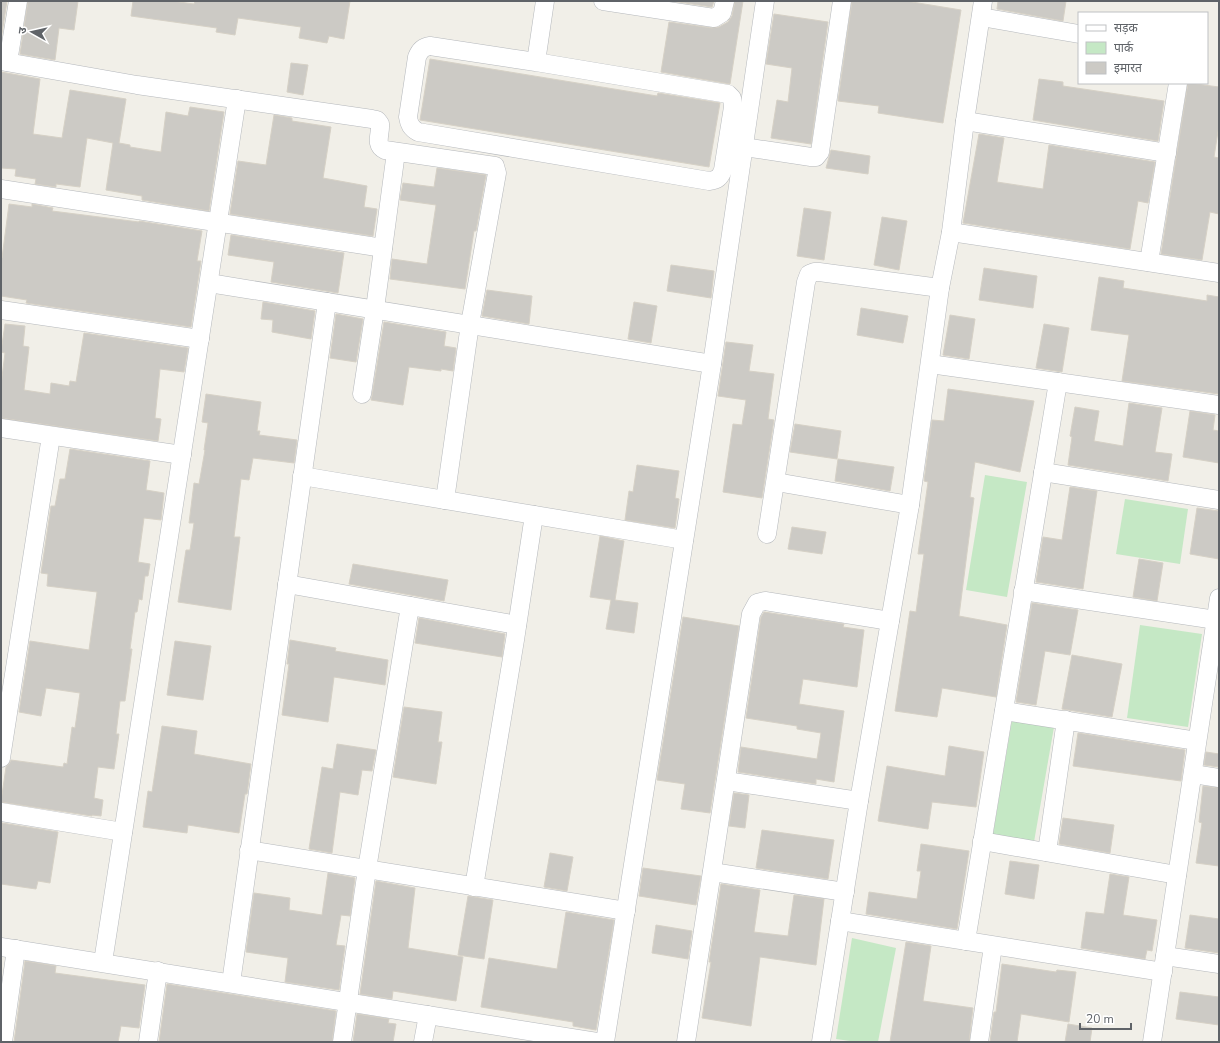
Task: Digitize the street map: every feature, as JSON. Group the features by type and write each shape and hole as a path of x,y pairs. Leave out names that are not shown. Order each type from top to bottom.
{"street":[{"path":"18,1 4,61 137,85 377,120 380,124 379,145 382,149 495,166 496,169 470,324 445,500"},
{"path":"536,62 545,1"},
{"path":"603,1 637,4 714,18 722,13 725,1"},
{"path":"605,1042 712,364 765,1"},
{"path":"744,147 810,157 816,157 820,152 842,1"},
{"path":"821,1042 859,801 910,505 940,288 950,232 982,9 1078,34"},
{"path":"430,46 536,62 728,94 732,98 733,107 723,170 720,177 716,180 708,181 418,132 409,124 408,117 417,57 424,47 430,46"},
{"path":"1148,262 1178,84"},
{"path":"103,962 237,99"},
{"path":"965,121 1167,153"},
{"path":"362,394 396,152"},
{"path":"1,189 383,248"},
{"path":"950,232 1219,273"},
{"path":"767,534 806,282 809,274 819,272 940,288"},
{"path":"209,283 712,364"},
{"path":"231,983 326,302"},
{"path":"1,310 200,339"},
{"path":"930,364 1219,405"},
{"path":"966,941 1058,382"},
{"path":"1,428 182,455"},
{"path":"1,758 9,659 52,436"},
{"path":"1043,472 1219,500"},
{"path":"302,476 684,540"},
{"path":"776,482 910,505"},
{"path":"474,887 534,515"},
{"path":"287,584 517,625"},
{"path":"1023,591 1216,620"},
{"path":"1152,1042 1197,741 1215,658 1216,620 1219,598"},
{"path":"686,1042 751,614 757,603 765,601 890,621"},
{"path":"342,1042 367,869 410,606"},
{"path":"1004,711 1197,741"},
{"path":"1047,852 1066,720"},
{"path":"1193,774 1219,778"},
{"path":"726,781 859,801"},
{"path":"1,812 123,832"},
{"path":"982,841 1177,875"},
{"path":"250,850 626,911"},
{"path":"712,872 845,892"},
{"path":"840,921 993,946 1164,964 1219,964"},
{"path":"979,1042 993,946"},
{"path":"3,1042 9,948 597,1042"},
{"path":"148,1042 158,971"},
{"path":"424,1042 428,1015"}],"green space":[{"path":"985,475 1027,482 1007,597 966,590"},
{"path":"1125,499 1188,509 1180,564 1116,554"},
{"path":"1140,625 1202,634 1188,727 1127,718"},
{"path":"1012,720 1054,727 1034,842 993,834"},
{"path":"852,938 896,948 878,1042 857,1042 836,1039"}],"building":[{"path":"1,1 7,1 1,40"},
{"path":"28,1 78,1 74,30 59,28 55,60 20,54"},
{"path":"133,1 172,1 194,4 195,1 350,1 344,39 329,36 327,43 299,38 301,27 238,18 235,35 216,32 217,28 131,16"},
{"path":"672,1 714,1 712,7"},
{"path":"735,1 743,1 730,84 661,72 669,22 712,28 719,27 728,22 732,16"},
{"path":"852,1 906,1 961,10 943,123 878,113 879,106 838,101"},
{"path":"998,1 1066,1 1063,21 997,9"},
{"path":"774,14 828,22 811,144 771,138 777,100 788,102 792,68 766,64"},
{"path":"430,59 657,96 658,93 720,103 709,167 420,120"},
{"path":"291,63 308,65 303,95 287,92"},
{"path":"1,72 40,79 33,134 62,138 70,90 126,99 119,143 130,145 130,147 161,152 166,112 188,116 190,107 224,112 209,211 142,200 142,196 106,190 113,143 87,138 80,187 56,184 56,187 35,184 36,179 15,176 16,169 1,168"},
{"path":"1039,79 1063,82 1063,86 1164,101 1158,141 1033,120"},
{"path":"1188,84 1219,87 1219,125 1214,157 1219,158 1219,214 1210,212 1202,260 1161,254"},
{"path":"274,115 292,118 292,121 331,127 323,178 367,186 364,207 377,209 373,236 230,214 238,161 266,165"},
{"path":"979,134 1004,138 997,182 1043,189 1049,145 1155,162 1148,203 1138,201 1130,249 963,223"},
{"path":"831,150 870,156 868,174 826,168"},
{"path":"437,168 486,175 476,231 474,231 465,289 390,279 392,259 427,264 436,205 400,200 403,183 434,187"},
{"path":"9,204 32,207 32,204 53,208 52,211 139,221 202,231 197,261 201,261 191,327 26,303 27,300 1,296 1,258"},
{"path":"804,208 831,212 824,260 797,256"},
{"path":"882,217 907,221 899,270 874,265"},
{"path":"231,235 344,253 338,293 271,282 274,262 228,255"},
{"path":"671,265 714,271 711,298 667,291"},
{"path":"984,268 1037,276 1033,308 979,300"},
{"path":"1099,277 1124,281 1123,288 1207,301 1207,295 1219,297 1219,394 1122,381 1129,335 1091,330"},
{"path":"487,290 532,296 529,324 482,316"},
{"path":"263,302 315,311 311,339 272,332 273,320 261,319"},
{"path":"634,302 657,306 651,343 628,339"},
{"path":"861,308 908,316 903,343 857,335"},
{"path":"336,314 363,319 356,362 330,358"},
{"path":"950,315 975,319 969,359 943,355"},
{"path":"384,322 446,332 444,346 456,348 453,371 409,367 403,405 371,400"},
{"path":"5,324 25,326 23,346 29,347 24,390 50,394 51,383 69,386 70,381 76,382 84,333 188,348 184,372 160,369 155,418 161,419 158,441 1,418 1,385 5,353 1,352"},
{"path":"1044,324 1069,328 1062,372 1036,368"},
{"path":"726,342 753,345 749,371 774,374 768,419 774,420 762,498 723,492 733,424 742,425 746,400 718,396"},
{"path":"948,389 1034,401 1020,472 975,462 970,497 974,498 959,616 1007,625 996,697 942,688 937,717 895,711 910,611 916,612 924,554 918,554 928,482 924,481 932,420 944,421"},
{"path":"206,394 261,402 257,431 260,431 259,435 297,440 294,463 253,458 249,480 241,479 234,537 240,537 231,610 178,602 186,550 190,550 194,523 189,523 194,483 199,484 205,450 208,423 202,422"},
{"path":"1129,403 1162,408 1155,452 1172,454 1168,481 1068,465 1072,437 1070,436 1075,407 1099,411 1094,441 1123,446"},
{"path":"1190,411 1215,415 1213,430 1219,431 1219,463 1183,457"},
{"path":"795,424 841,431 837,459 790,452"},
{"path":"70,449 150,461 146,490 164,493 161,520 144,518 138,562 150,564 148,576 145,576 142,600 139,599 137,612 135,612 125,701 120,701 116,734 119,734 114,769 98,767 94,798 103,800 101,816 92,816 1,802 6,767 11,760 63,767 64,763 67,764 72,727 75,728 80,693 46,688 41,716 19,712 30,641 89,650 97,592 47,586 48,574 41,573 51,506 55,506 60,479 65,479"},
{"path":"838,459 894,467 890,491 835,481"},
{"path":"637,465 679,471 675,498 679,499 675,528 625,520 629,491 633,492"},
{"path":"1070,487 1097,491 1083,589 1036,582 1043,537 1062,540"},
{"path":"1197,508 1219,511 1219,559 1190,554"},
{"path":"792,527 826,532 822,554 788,549"},
{"path":"600,536 624,541 615,600 638,603 634,633 606,629 611,600 590,597"},
{"path":"1139,559 1163,563 1157,601 1133,597"},
{"path":"353,564 448,580 444,601 349,584"},
{"path":"1032,603 1078,610 1070,655 1045,651 1036,705 1016,702"},
{"path":"764,612 844,624 843,627 864,630 857,687 803,679 799,704 844,711 834,782 816,779 816,784 738,772 741,747 817,759 821,733 797,729 797,726 746,718 761,617"},
{"path":"683,617 739,626 710,813 681,809 685,784 657,780"},
{"path":"419,618 505,634 502,657 415,643"},
{"path":"290,640 336,648 335,651 388,660 385,685 334,677 328,722 282,715 289,664 287,664"},
{"path":"175,641 211,646 203,700 167,695"},
{"path":"1072,655 1122,664 1112,717 1062,709"},
{"path":"404,707 442,712 438,742 442,742 436,784 393,777"},
{"path":"162,726 197,731 194,754 251,764 239,833 188,825 187,833 143,827 148,791 152,792"},
{"path":"1078,733 1185,750 1181,781 1073,766"},
{"path":"337,744 376,750 372,771 362,770 358,795 340,792 332,853 309,849 322,767 333,769"},
{"path":"949,746 984,752 976,807 932,802 928,829 878,821 887,766 945,776"},
{"path":"1206,752 1219,754 1219,767 1204,765"},
{"path":"1203,786 1219,788 1219,866 1196,863 1202,823 1199,822"},
{"path":"734,793 749,795 745,828 729,826"},
{"path":"1063,818 1114,825 1110,853 1059,844"},
{"path":"2,823 58,832 50,883 38,881 36,889 1,884"},
{"path":"762,830 834,840 828,879 756,868"},
{"path":"921,844 969,851 957,929 866,914 869,892 917,899 921,871 917,871"},
{"path":"550,853 573,857 567,891 544,887"},
{"path":"1010,861 1039,865 1034,899 1005,894"},
{"path":"643,868 701,876 696,905 639,896"},
{"path":"328,873 355,878 350,916 341,915 336,945 345,946 339,990 285,982 288,958 246,952 254,893 290,898 289,910 322,915"},
{"path":"1110,874 1129,877 1123,915 1157,920 1152,951 1147,950 1145,959 1081,948 1086,912 1104,914"},
{"path":"376,881 415,888 408,948 463,957 456,1001 393,991 392,999 360,994"},
{"path":"721,884 760,890 754,932 788,936 794,895 824,899 816,965 760,957 751,1026 702,1018"},
{"path":"468,896 493,900 484,959 458,955"},
{"path":"566,912 614,920 596,1030 573,1026 573,1022 481,1007 489,958 557,969"},
{"path":"1190,915 1219,919 1219,953 1185,948"},
{"path":"656,925 692,931 688,959 652,953"},
{"path":"906,942 931,946 923,1001 973,1008 969,1042 890,1042"},
{"path":"25,961 56,966 55,973 145,985 139,1028 121,1026 118,1042 14,1042"},
{"path":"1002,964 1056,972 1057,970 1076,972 1069,1022 1021,1014 1017,1042 990,1042 994,1012 996,1012"},
{"path":"167,984 336,1011 332,1042 159,1042"},
{"path":"1180,992 1219,997 1219,1025 1176,1019"},
{"path":"357,1014 389,1019 388,1023 396,1024 393,1042 353,1042"},
{"path":"1068,1024 1092,1028 1090,1042 1065,1042"}]}
